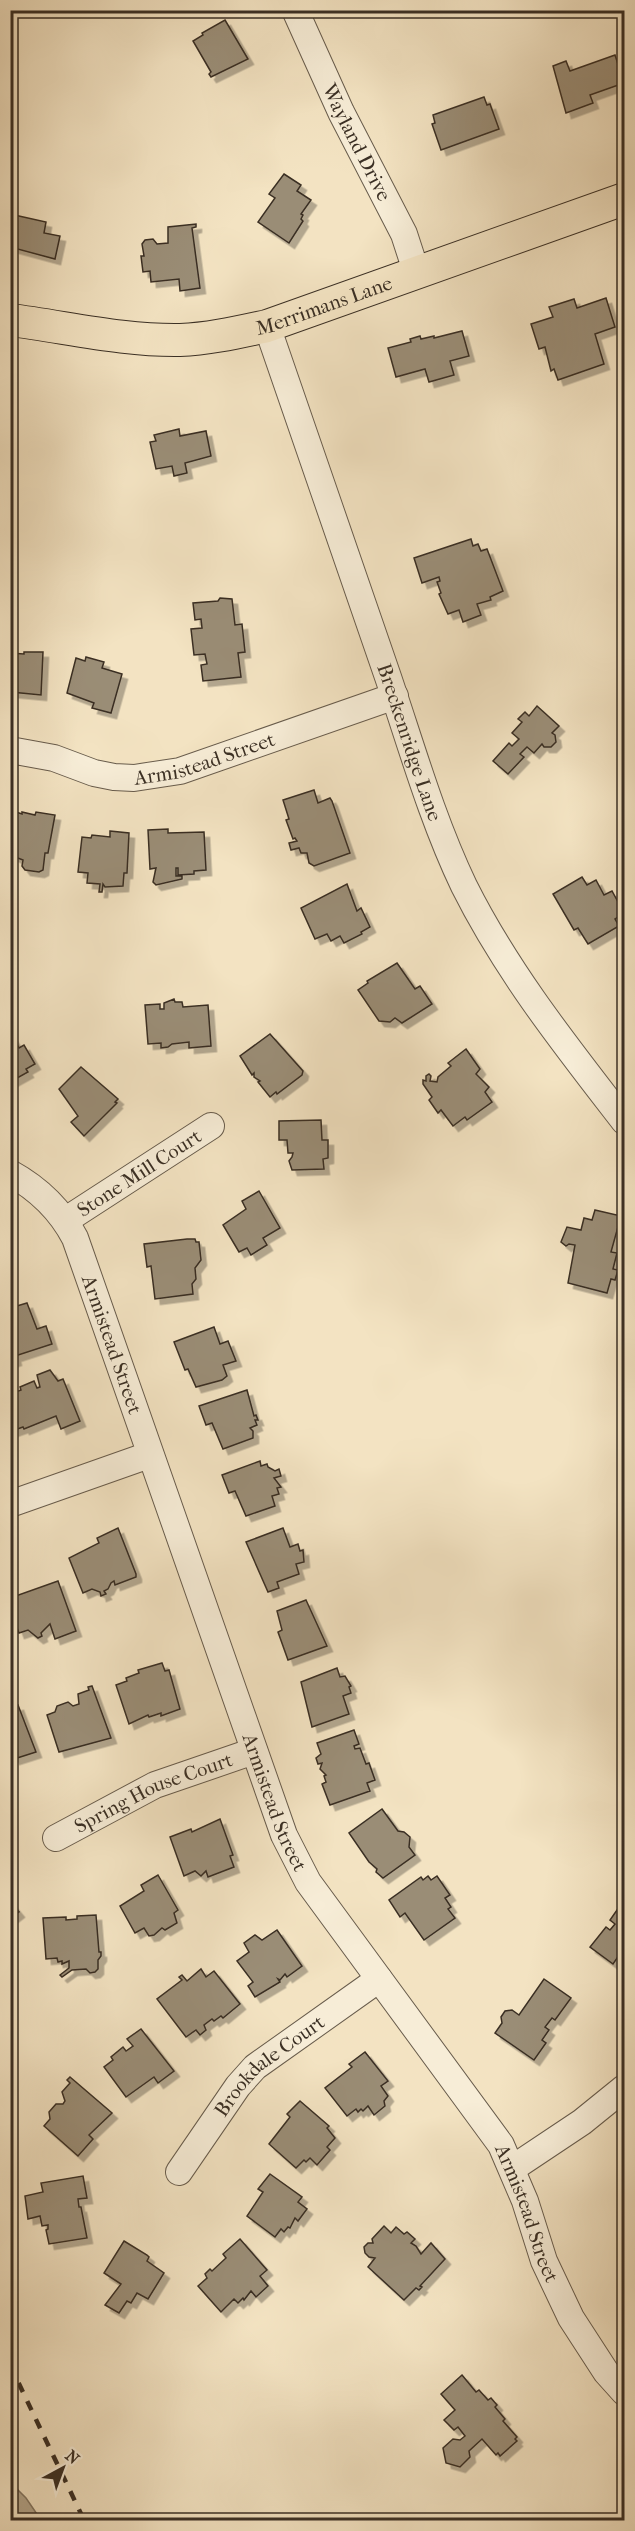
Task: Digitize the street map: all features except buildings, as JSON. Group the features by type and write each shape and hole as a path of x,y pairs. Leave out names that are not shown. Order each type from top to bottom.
{"main road":[{"name":"Merrimans Lane","path":"10,320 147,339 182,340 231,334 267,326 624,199"}],"street":[{"name":"Wayland Drive","path":"295,10 341,112 404,234 417,273"},
{"name":"Breckenridge Lane","path":"267,326 395,696 435,820 491,936 524,988 624,1121"},
{"name":"Armistead Street","path":"10,750 54,758 114,777 158,776 180,771 395,696"},
{"name":"Stone Mill Court","path":"66,1220 211,1126"},
{"name":"Armistead Street","path":"10,1173 43,1195 66,1220 75,1238 149,1455 295,1860 308,1882 487,2123 513,2168 544,2260 571,2318 606,2372 624,2392"},
{"path":"10,1504 149,1455"},
{"name":"Spring House Court","path":"56,1838 155,1785 254,1751"},
{"name":"Brookdale Court","path":"178,2172 238,2086 255,2067 379,1978"},
{"path":"513,2168 582,2122 624,2088"}],"water":[{"path":"11,2483 26,2498 41,2520 11,2520"}],"railway":[{"path":"10,2365 84,2520"}]}
